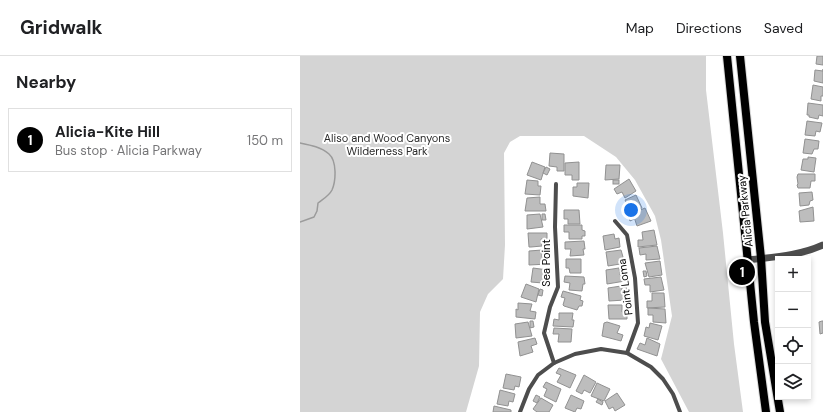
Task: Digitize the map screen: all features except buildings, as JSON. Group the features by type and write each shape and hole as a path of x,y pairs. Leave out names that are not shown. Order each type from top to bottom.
{"main road":[{"name":"Alicia Parkway","path":"727,56 747,260 766,412"},
{"name":"Alicia Parkway","path":"740,56 761,258 765,322 780,412"}],"street":[{"name":"Sea Point","path":"554,363 544,333 550,307 558,287 555,227 556,184"},
{"name":"Point Loma","path":"615,221 627,235 635,278 638,323 627,353"},
{"path":"747,260 792,255 812,250 823,245"},
{"path":"520,412 529,389 538,375 554,363 575,354 602,349 627,353 651,367 663,379 673,394 680,412"}],"green space":[{"name":"Aliso and Wood Canyons Wilderness Park","path":"300,56 706,56 706,90 743,412 689,412 661,359 672,316 661,240 655,216 635,180 616,157 584,136 520,136 510,142 504,153 505,245 503,279 488,294 480,312 479,366 466,412 300,412"}],"waterway":[{"path":"300,143 319,148 326,152 332,157 335,166 334,182 331,192 318,203 317,211 314,217 300,222"}],"place":[{"name":"Alicia-Kite Hill","path":"742,272"}]}
